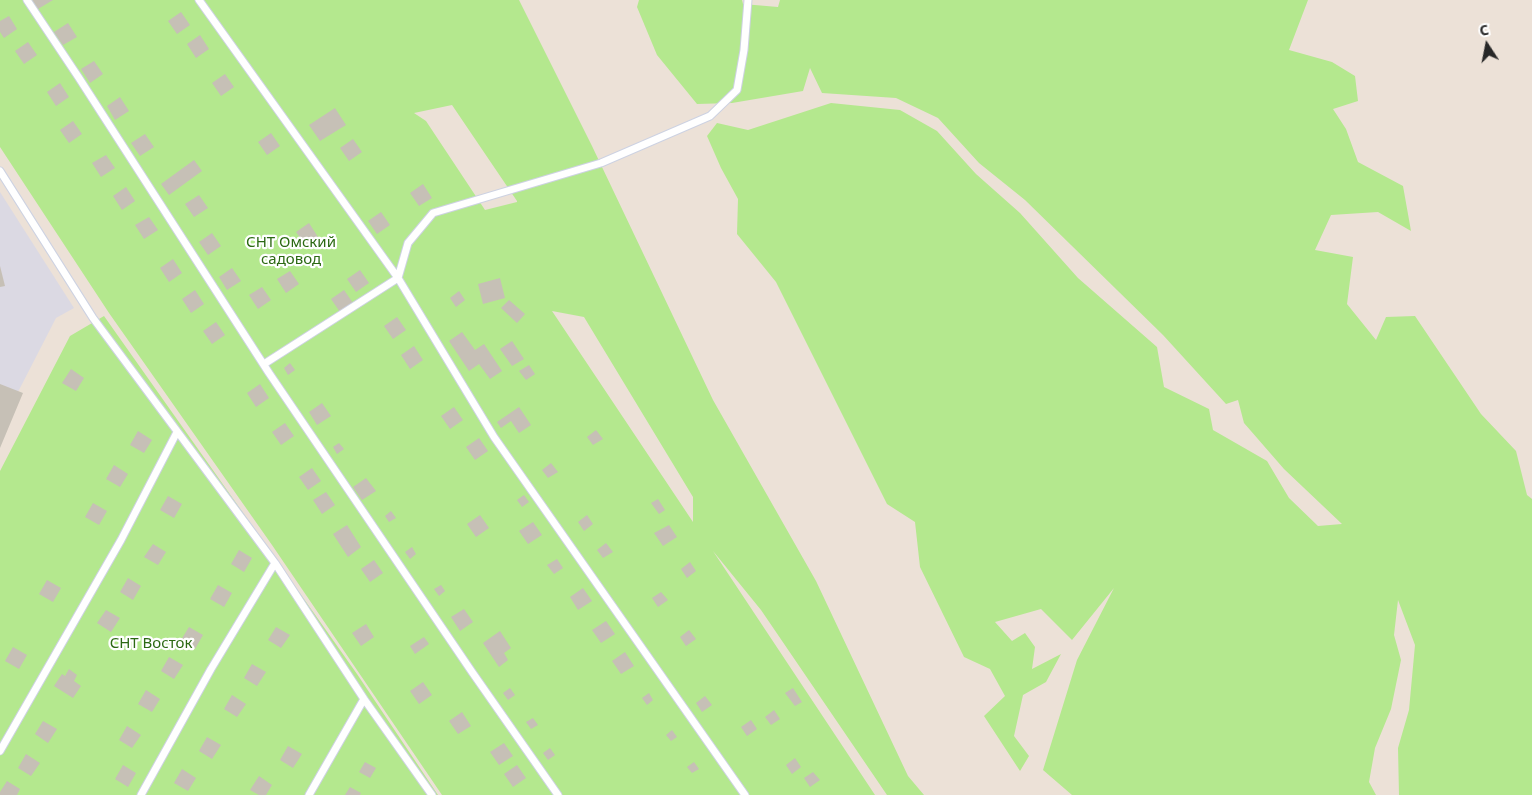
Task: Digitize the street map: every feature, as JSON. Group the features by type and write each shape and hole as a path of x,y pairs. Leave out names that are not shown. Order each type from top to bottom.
{"lane":[{"path":"26,0 79,78 264,364 472,672 558,795"},
{"path":"199,0 398,278 494,437 746,795"},
{"path":"264,364 398,278 408,243 433,213 601,163 710,116 737,90 744,50 748,0"},
{"path":"0,171 93,318 275,563 364,699 432,795"},
{"path":"0,751 121,540 177,432"},
{"path":"141,795 211,669 275,563"},
{"path":"309,795 364,699"}],"shaded area":[{"path":"0,192 74,308 56,318 0,427"}],"green space":[{"name":"СНТ Омский садовод","path":"0,0 519,0 592,146 713,400 816,581 908,776 924,795 887,795 761,610 713,551 875,795 442,795 272,545 109,313 0,147","holes":["452,105 517,201 517,202 485,210 426,121 414,113","552,311 584,317 693,497 693,522"]},
{"path":"639,0 742,0 743,4 778,7 780,0 1308,0 1289,50 1332,62 1355,76 1358,101 1333,109 1346,129 1358,162 1403,186 1411,231 1378,212 1331,215 1315,250 1353,257 1347,304 1376,340 1386,317 1415,316 1481,414 1516,451 1527,495 1532,499 1532,795 1399,795 1398,748 1409,710 1415,645 1398,600 1394,635 1401,660 1391,709 1375,748 1369,782 1376,795 1072,795 1043,770 1077,660 1114,588 1072,640 1041,609 995,622 1012,641 1025,633 1035,647 1032,669 1061,654 1046,682 1023,695 1014,736 1029,756 1020,771 984,716 1005,696 990,669 964,657 920,567 915,522 887,504 776,282 737,234 738,199 721,168 707,136 717,123 748,130 831,103 900,110 937,131 976,174 1020,213 1078,278 1157,347 1164,387 1209,409 1213,430 1267,461 1289,498 1318,526 1342,524 1284,469 1244,423 1238,400 1226,404 1163,335 1025,200 979,163 938,118 896,98 822,93 810,68 803,91 732,103 697,104 657,55 637,7"},
{"name":"СНТ Восток","path":"104,316 357,674 438,795 0,795 0,471 70,336"}],"building":[{"path":"32,0 53,0 38,9"},
{"path":"181,12 190,25 177,34 168,21"},
{"path":"9,16 17,29 4,38 0,32 0,21"},
{"path":"68,23 77,37 63,45 54,32"},
{"path":"200,35 209,49 196,58 187,44"},
{"path":"28,42 37,55 24,64 15,51"},
{"path":"94,61 103,74 90,83 81,69"},
{"path":"225,74 234,87 221,96 212,83"},
{"path":"60,83 69,97 56,106 47,92"},
{"path":"120,97 129,111 115,120 107,106"},
{"path":"335,108 346,125 320,141 309,125"},
{"path":"73,121 82,134 69,143 60,130"},
{"path":"271,133 280,146 267,155 258,142"},
{"path":"145,134 154,147 140,156 131,143"},
{"path":"353,139 362,152 349,161 340,148"},
{"path":"106,155 115,168 101,177 92,163"},
{"path":"194,160 202,171 169,195 161,184"},
{"path":"423,184 432,198 419,206 410,193"},
{"path":"126,187 135,201 122,210 113,196"},
{"path":"199,195 208,208 194,217 185,204"},
{"path":"381,212 390,225 377,234 368,221"},
{"path":"149,217 158,230 144,239 135,225"},
{"path":"309,223 318,237 305,245 296,232"},
{"path":"212,233 221,246 208,255 199,242"},
{"path":"173,259 182,273 169,282 160,268"},
{"path":"0,266 5,286 0,287"},
{"path":"232,268 241,281 227,290 219,277"},
{"path":"360,270 369,283 356,292 347,279"},
{"path":"290,271 299,284 286,293 277,279"},
{"path":"500,278 505,298 483,304 478,284"},
{"path":"262,287 271,300 258,309 249,295"},
{"path":"195,290 204,304 191,313 182,299"},
{"path":"344,290 353,303 340,312 331,299"},
{"path":"459,291 465,300 456,307 450,298"},
{"path":"509,300 525,314 517,323 501,308"},
{"path":"397,317 406,330 393,339 384,326"},
{"path":"216,322 225,335 212,344 203,331"},
{"path":"462,332 475,350 484,344 502,371 490,379 479,364 469,371 449,341"},
{"path":"512,341 524,359 512,366 500,349"},
{"path":"414,346 423,360 410,369 401,355"},
{"path":"290,363 295,370 288,375 284,368"},
{"path":"529,365 535,374 526,380 519,371"},
{"path":"71,369 84,378 76,391 62,383"},
{"path":"0,384 23,393 0,448"},
{"path":"260,384 269,398 256,407 247,393"},
{"path":"322,403 331,416 317,425 309,412"},
{"path":"454,407 463,420 450,429 441,416"},
{"path":"519,407 531,425 519,433 511,421 501,428 497,422"},
{"path":"285,423 294,436 281,445 272,432"},
{"path":"596,430 603,439 593,445 587,437"},
{"path":"138,431 152,440 144,453 130,445"},
{"path":"479,438 488,451 475,460 466,447"},
{"path":"339,443 344,449 337,454 333,447"},
{"path":"551,463 558,472 548,478 542,470"},
{"path":"114,465 128,474 120,487 106,479"},
{"path":"312,468 321,481 308,490 299,477"},
{"path":"366,478 376,491 362,500 353,487"},
{"path":"326,492 335,505 322,514 313,500"},
{"path":"524,495 529,502 522,507 517,500"},
{"path":"168,496 182,504 174,518 160,510"},
{"path":"658,499 665,510 659,514 651,503"},
{"path":"93,503 107,511 99,525 85,517"},
{"path":"391,511 396,518 389,522 385,516"},
{"path":"480,515 489,528 476,537 467,524"},
{"path":"587,515 593,524 584,531 578,522"},
{"path":"533,522 542,535 528,544 519,531"},
{"path":"347,525 361,547 348,557 333,534"},
{"path":"669,525 677,537 663,546 654,533"},
{"path":"606,543 613,552 603,558 597,550"},
{"path":"153,544 166,552 158,565 144,557"},
{"path":"412,547 416,554 410,559 405,552"},
{"path":"239,550 252,558 244,572 231,564"},
{"path":"557,559 563,568 554,574 547,565"},
{"path":"374,560 383,573 370,582 361,569"},
{"path":"690,562 696,571 687,578 681,569"},
{"path":"128,578 141,586 133,600 120,592"},
{"path":"47,580 61,588 53,602 39,594"},
{"path":"218,585 232,593 224,607 210,599"},
{"path":"441,585 445,591 439,596 434,589"},
{"path":"583,588 592,601 578,610 570,597"},
{"path":"661,592 668,600 658,607 652,598"},
{"path":"464,609 473,622 460,631 451,617"},
{"path":"106,610 120,618 111,632 97,623"},
{"path":"606,621 615,634 601,643 592,630"},
{"path":"366,624 374,637 361,646 352,633"},
{"path":"189,627 203,635 195,649 181,640"},
{"path":"276,627 290,635 281,648 268,640"},
{"path":"689,630 696,639 686,646 680,637"},
{"path":"500,631 511,648 504,653 508,660 499,667 483,643"},
{"path":"424,637 429,644 415,654 410,646"},
{"path":"13,647 27,655 19,669 5,661"},
{"path":"625,652 634,666 621,674 612,661"},
{"path":"169,657 183,665 174,679 161,671"},
{"path":"252,664 266,672 257,686 244,678"},
{"path":"69,669 77,675 74,681 81,686 73,698 54,686 62,674 65,676"},
{"path":"423,682 432,695 419,704 410,691"},
{"path":"510,688 515,695 508,700 503,693"},
{"path":"793,688 802,702 795,706 785,693"},
{"path":"146,690 160,699 152,712 138,704"},
{"path":"649,693 653,700 647,705 642,698"},
{"path":"232,695 246,704 237,717 224,709"},
{"path":"705,696 712,705 702,712 696,703"},
{"path":"774,710 780,719 771,725 765,717"},
{"path":"462,712 471,726 458,734 449,721"},
{"path":"533,718 538,725 531,729 526,722"},
{"path":"751,720 757,729 747,736 741,727"},
{"path":"43,721 57,729 48,743 35,734"},
{"path":"127,726 141,735 132,748 119,740"},
{"path":"672,730 677,737 671,741 666,735"},
{"path":"207,737 221,745 212,759 199,751"},
{"path":"504,743 513,756 499,765 490,752"},
{"path":"288,746 302,754 293,768 280,760"},
{"path":"550,748 555,755 548,760 543,753"},
{"path":"26,754 40,763 31,776 18,768"},
{"path":"795,758 801,767 792,774 786,765"},
{"path":"365,762 376,768 370,778 359,772"},
{"path":"694,762 699,769 692,773 687,767"},
{"path":"123,765 136,773 128,787 115,779"},
{"path":"517,765 526,778 513,787 504,774"},
{"path":"182,769 196,778 188,791 174,783"},
{"path":"813,772 820,780 810,787 804,778"},
{"path":"259,776 272,785 266,795 259,795 250,790"},
{"path":"7,781 20,789 17,795 0,795"},
{"path":"350,787 361,793 360,795 345,795"}]}
